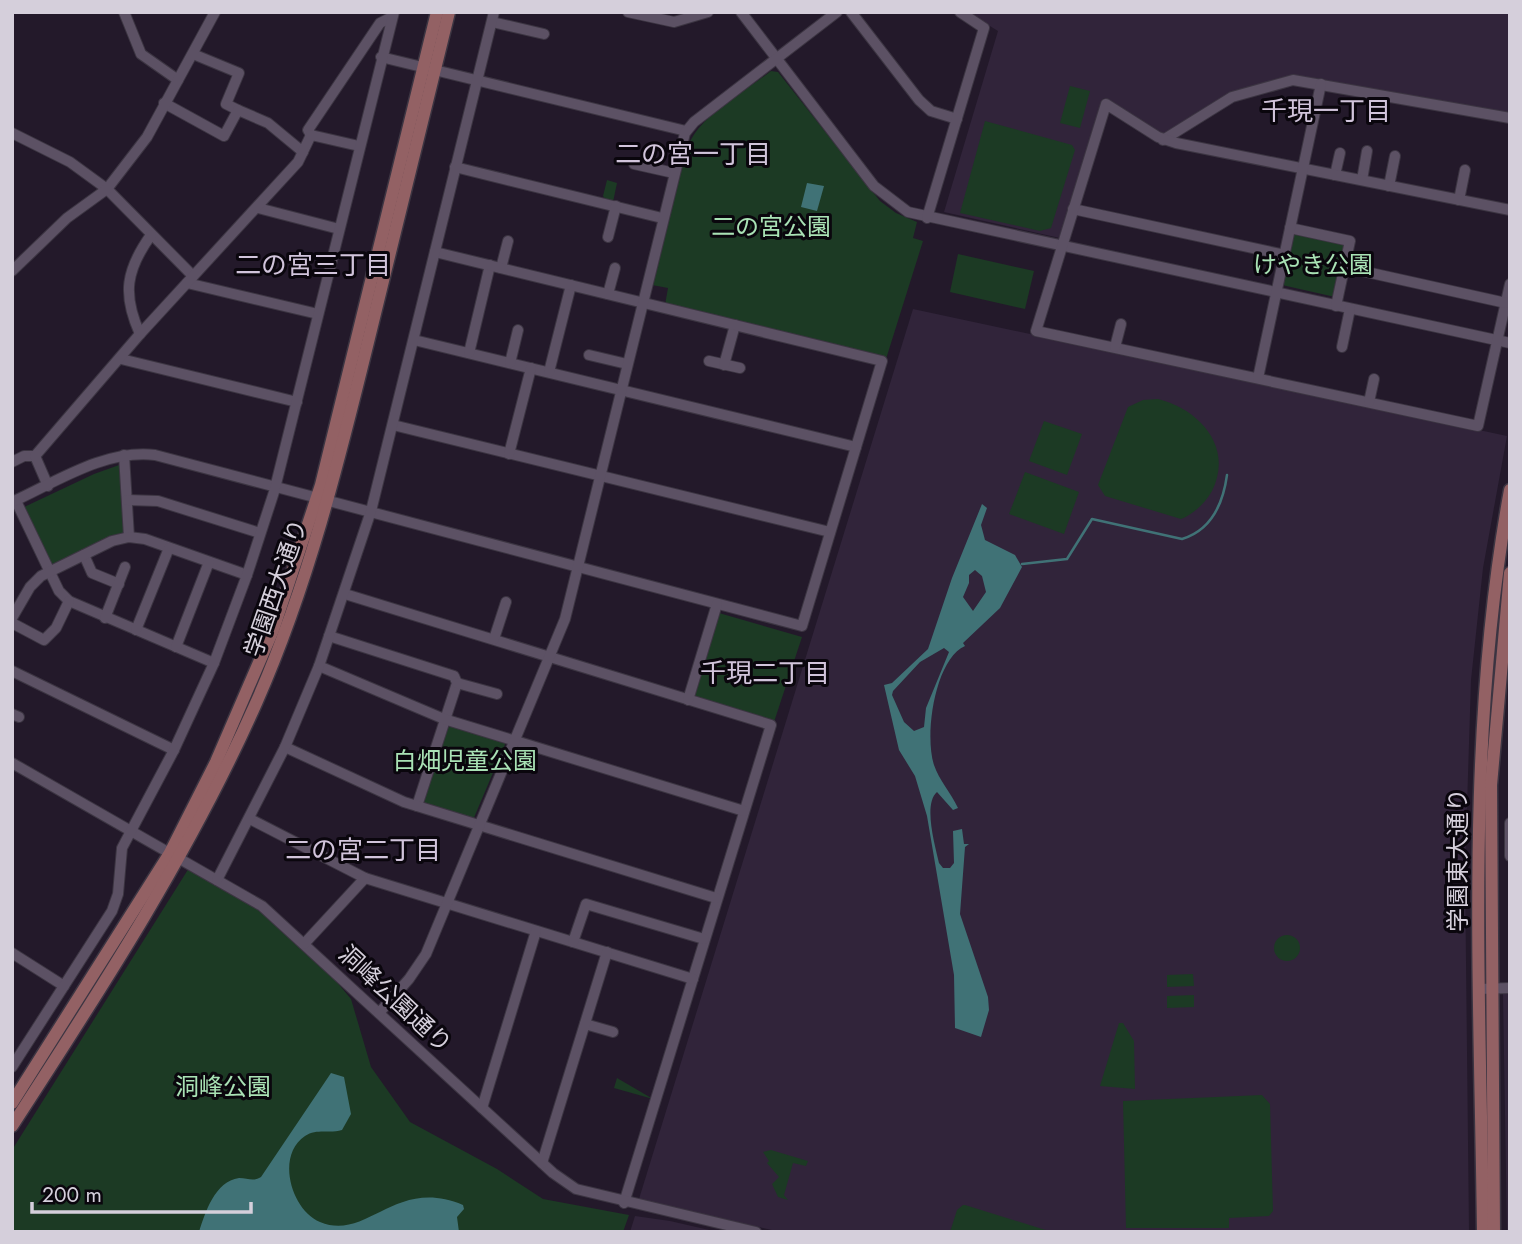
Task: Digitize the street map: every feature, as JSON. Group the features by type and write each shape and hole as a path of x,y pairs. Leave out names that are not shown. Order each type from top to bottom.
{"main road":[{"name":"学園西大通り","path":"429,69 437,12"},
{"name":"学園西大通り","path":"12,1126 174,855 257,699 302,585 429,69 449,12"},
{"name":"学園東大通り","path":"1494,1232 1485,989 1480,732 1489,627 1510,490"},
{"name":"学園東大通り","path":"1483,1232 1485,989 1492,785 1510,576"},
{"name":"学園西大通り","path":"12,1103 174,855"}],"street":[{"path":"124,12 141,54 178,80"},
{"path":"12,271 67,218 107,189 147,137 215,12"},
{"path":"628,12 674,22 708,12"},
{"path":"741,12 874,186 895,205 927,218 1510,343"},
{"path":"379,1013 419,966 448,904 565,619 662,218 686,131 837,12"},
{"path":"851,12 924,105 938,114 957,120"},
{"path":"927,218 984,28 960,12"},
{"path":"12,1067 112,911 118,894 118,859 174,750 214,663 247,575 298,402 392,15"},
{"path":"12,462 24,456 35,456 140,334 258,208 303,152 314,121 380,23 392,15"},
{"path":"217,880 285,747 319,667 345,594 371,511 493,17 544,34"},
{"path":"193,54 239,73 226,104 268,123 303,152"},
{"path":"381,57 686,131"},
{"path":"1163,140 1232,97 1293,80 1510,118"},
{"path":"1258,378 1321,84"},
{"path":"164,103 224,136 238,110"},
{"path":"1510,210 1163,140 1106,104 1036,331 1478,426 1510,284"},
{"path":"12,133 70,162 107,189 152,235 190,280 318,314"},
{"path":"311,135 359,146"},
{"path":"1362,180 1367,151"},
{"path":"1335,175 1340,153"},
{"path":"1389,186 1395,156"},
{"path":"634,164 674,173"},
{"path":"455,167 662,218"},
{"path":"1459,200 1465,170"},
{"path":"608,237 616,206"},
{"path":"258,208 339,229"},
{"path":"1073,209 1285,255"},
{"path":"1290,228 1350,241 1336,306"},
{"path":"140,334 133,318 129,279 131,267 152,235"},
{"path":"501,268 508,241"},
{"path":"214,663 69,601 59,591 14,502 95,464 124,455 167,457 802,626 882,361 435,252"},
{"path":"469,353 490,265"},
{"path":"1345,267 1506,303"},
{"path":"608,294 615,268"},
{"path":"549,372 571,285"},
{"path":"1342,347 1350,309"},
{"path":"1115,347 1121,324"},
{"path":"724,365 735,326"},
{"path":"510,363 518,330"},
{"path":"414,340 856,447"},
{"path":"589,355 627,364"},
{"path":"121,359 298,402"},
{"path":"709,361 740,368"},
{"path":"509,454 531,368"},
{"path":"1368,402 1374,379"},
{"path":"393,425 830,532"},
{"path":"124,455 129,537"},
{"path":"35,456 48,486"},
{"path":"127,500 158,501 260,533"},
{"path":"69,601 56,628 44,640 12,620 30,587 49,572 112,541 129,537 247,575"},
{"path":"136,630 169,548"},
{"path":"84,555 92,573 119,584"},
{"path":"176,647 209,562"},
{"path":"106,618 125,567"},
{"path":"345,594 771,725 624,1203"},
{"path":"494,639 506,602"},
{"path":"688,700 717,604"},
{"path":"330,636 454,676 457,683 417,806"},
{"path":"319,667 444,719 744,811"},
{"path":"12,671 174,750"},
{"path":"457,683 496,694"},
{"path":"285,747 417,806 716,898"},
{"name":"洞峰公園通り","path":"12,763 262,906 542,1164 576,1189 624,1203 756,1232"},
{"path":"250,819 365,878 693,979"},
{"path":"1510,823 1510,856"},
{"path":"304,944 365,878"},
{"path":"573,942 586,904 704,939"},
{"path":"482,1108 536,931"},
{"path":"542,1164 607,952"},
{"path":"12,953 64,986"},
{"path":"1485,989 1510,988"},
{"path":"585,1024 612,1032"}],"shaded area":[{"path":"967,12 1510,12 1510,113 1294,76 1231,93 1163,136 1104,98 1060,238 944,212 998,31"},
{"path":"807,183 824,186 817,211 801,207"},
{"path":"913,309 1507,436 1483,568 1471,680 1465,870 1469,1232 780,1232 639,1199"},
{"path":"982,504 987,508 981,525 985,540 1015,555 1022,567 1000,608 963,643 965,646 946,666 934,699 930,736 934,765 958,808 953,810 937,792 933,798 930,815 939,863 943,868 950,868 954,863 953,831 962,829 964,844 969,844 965,847 960,914 988,997 989,1010 981,1037 955,1028 954,975 927,816 915,776 899,750 884,685 892,683 928,649 952,578","holes":["975,570 982,576 986,592 973,611 963,597 969,583 969,575","944,648 949,652 926,708 924,727 914,731 904,722 892,695 893,691 920,662"]},
{"path":"1510,993 1510,1232 1507,1232 1503,994"},
{"path":"331,1073 344,1077 351,1114 342,1130 310,1134 296,1145 289,1169 295,1195 302,1207 320,1222 337,1226 353,1224 400,1203 419,1198 439,1198 463,1205 464,1209 457,1217 459,1232 199,1232 212,1199 223,1185 239,1178 253,1180 261,1177"},
{"path":"635,1216 670,1221 718,1232 630,1232"}],"green space":[{"name":"二の宮公園","path":"771,71 778,72 880,201 896,213 917,222 913,238 923,241 886,359 665,305 668,288 652,285 675,181 689,143 714,113"},
{"path":"1070,86 1090,91 1080,128 1060,123"},
{"path":"985,121 1072,145 1075,150 1051,228 1040,231 960,213"},
{"path":"607,180 617,183 613,202 603,196"},
{"name":"けやき公園","path":"1296,233 1343,243 1345,247 1335,297 1282,285 1293,235"},
{"path":"958,254 1034,271 1025,309 950,292"},
{"path":"1158,399 1187,411 1199,421 1209,432 1219,459 1218,475 1212,491 1199,508 1181,519 1105,496 1098,485 1128,407 1143,400"},
{"path":"1044,421 1082,434 1067,475 1029,461"},
{"path":"122,464 126,533 50,565 22,508 94,474"},
{"path":"1025,472 1079,492 1064,534 1009,514"},
{"path":"719,613 802,637 774,722 695,698 693,694"},
{"name":"白畑児童公園","path":"448,724 506,742 473,820 423,805 421,801"},
{"name":"洞峰公園","path":"189,868 253,905 330,974 351,999 371,1067 410,1122 497,1169 543,1199 629,1215 623,1232 12,1232 12,1150"},
{"path":"1287,935 1296,939 1300,948 1296,957 1287,961 1278,957 1274,948 1278,939"},
{"path":"1193,974 1194,986 1167,987 1167,975"},
{"path":"1194,995 1194,1007 1167,1008 1167,996"},
{"path":"1119,1023 1123,1023 1134,1041 1135,1089 1100,1086"},
{"path":"617,1078 653,1099 614,1088"},
{"path":"1262,1095 1270,1104 1273,1211 1269,1216 1229,1218 1229,1228 1126,1228 1123,1101"},
{"path":"771,1150 808,1161 806,1166 793,1163 784,1195 788,1200 778,1197 772,1184 779,1177 767,1163 769,1161 763,1152"},
{"path":"963,1205 1052,1232 950,1232 957,1210"}],"waterway":[{"path":"1022,564 1067,559 1092,519 1182,539 1192,535 1208,522 1219,506 1227,475"}],"district":[{"name":"千現一丁目","path":"1326,111"},
{"name":"二の宮一丁目","path":"693,154"},
{"name":"二の宮三丁目","path":"313,265"},
{"name":"千現二丁目","path":"765,673"},
{"name":"二の宮二丁目","path":"363,850"}]}
